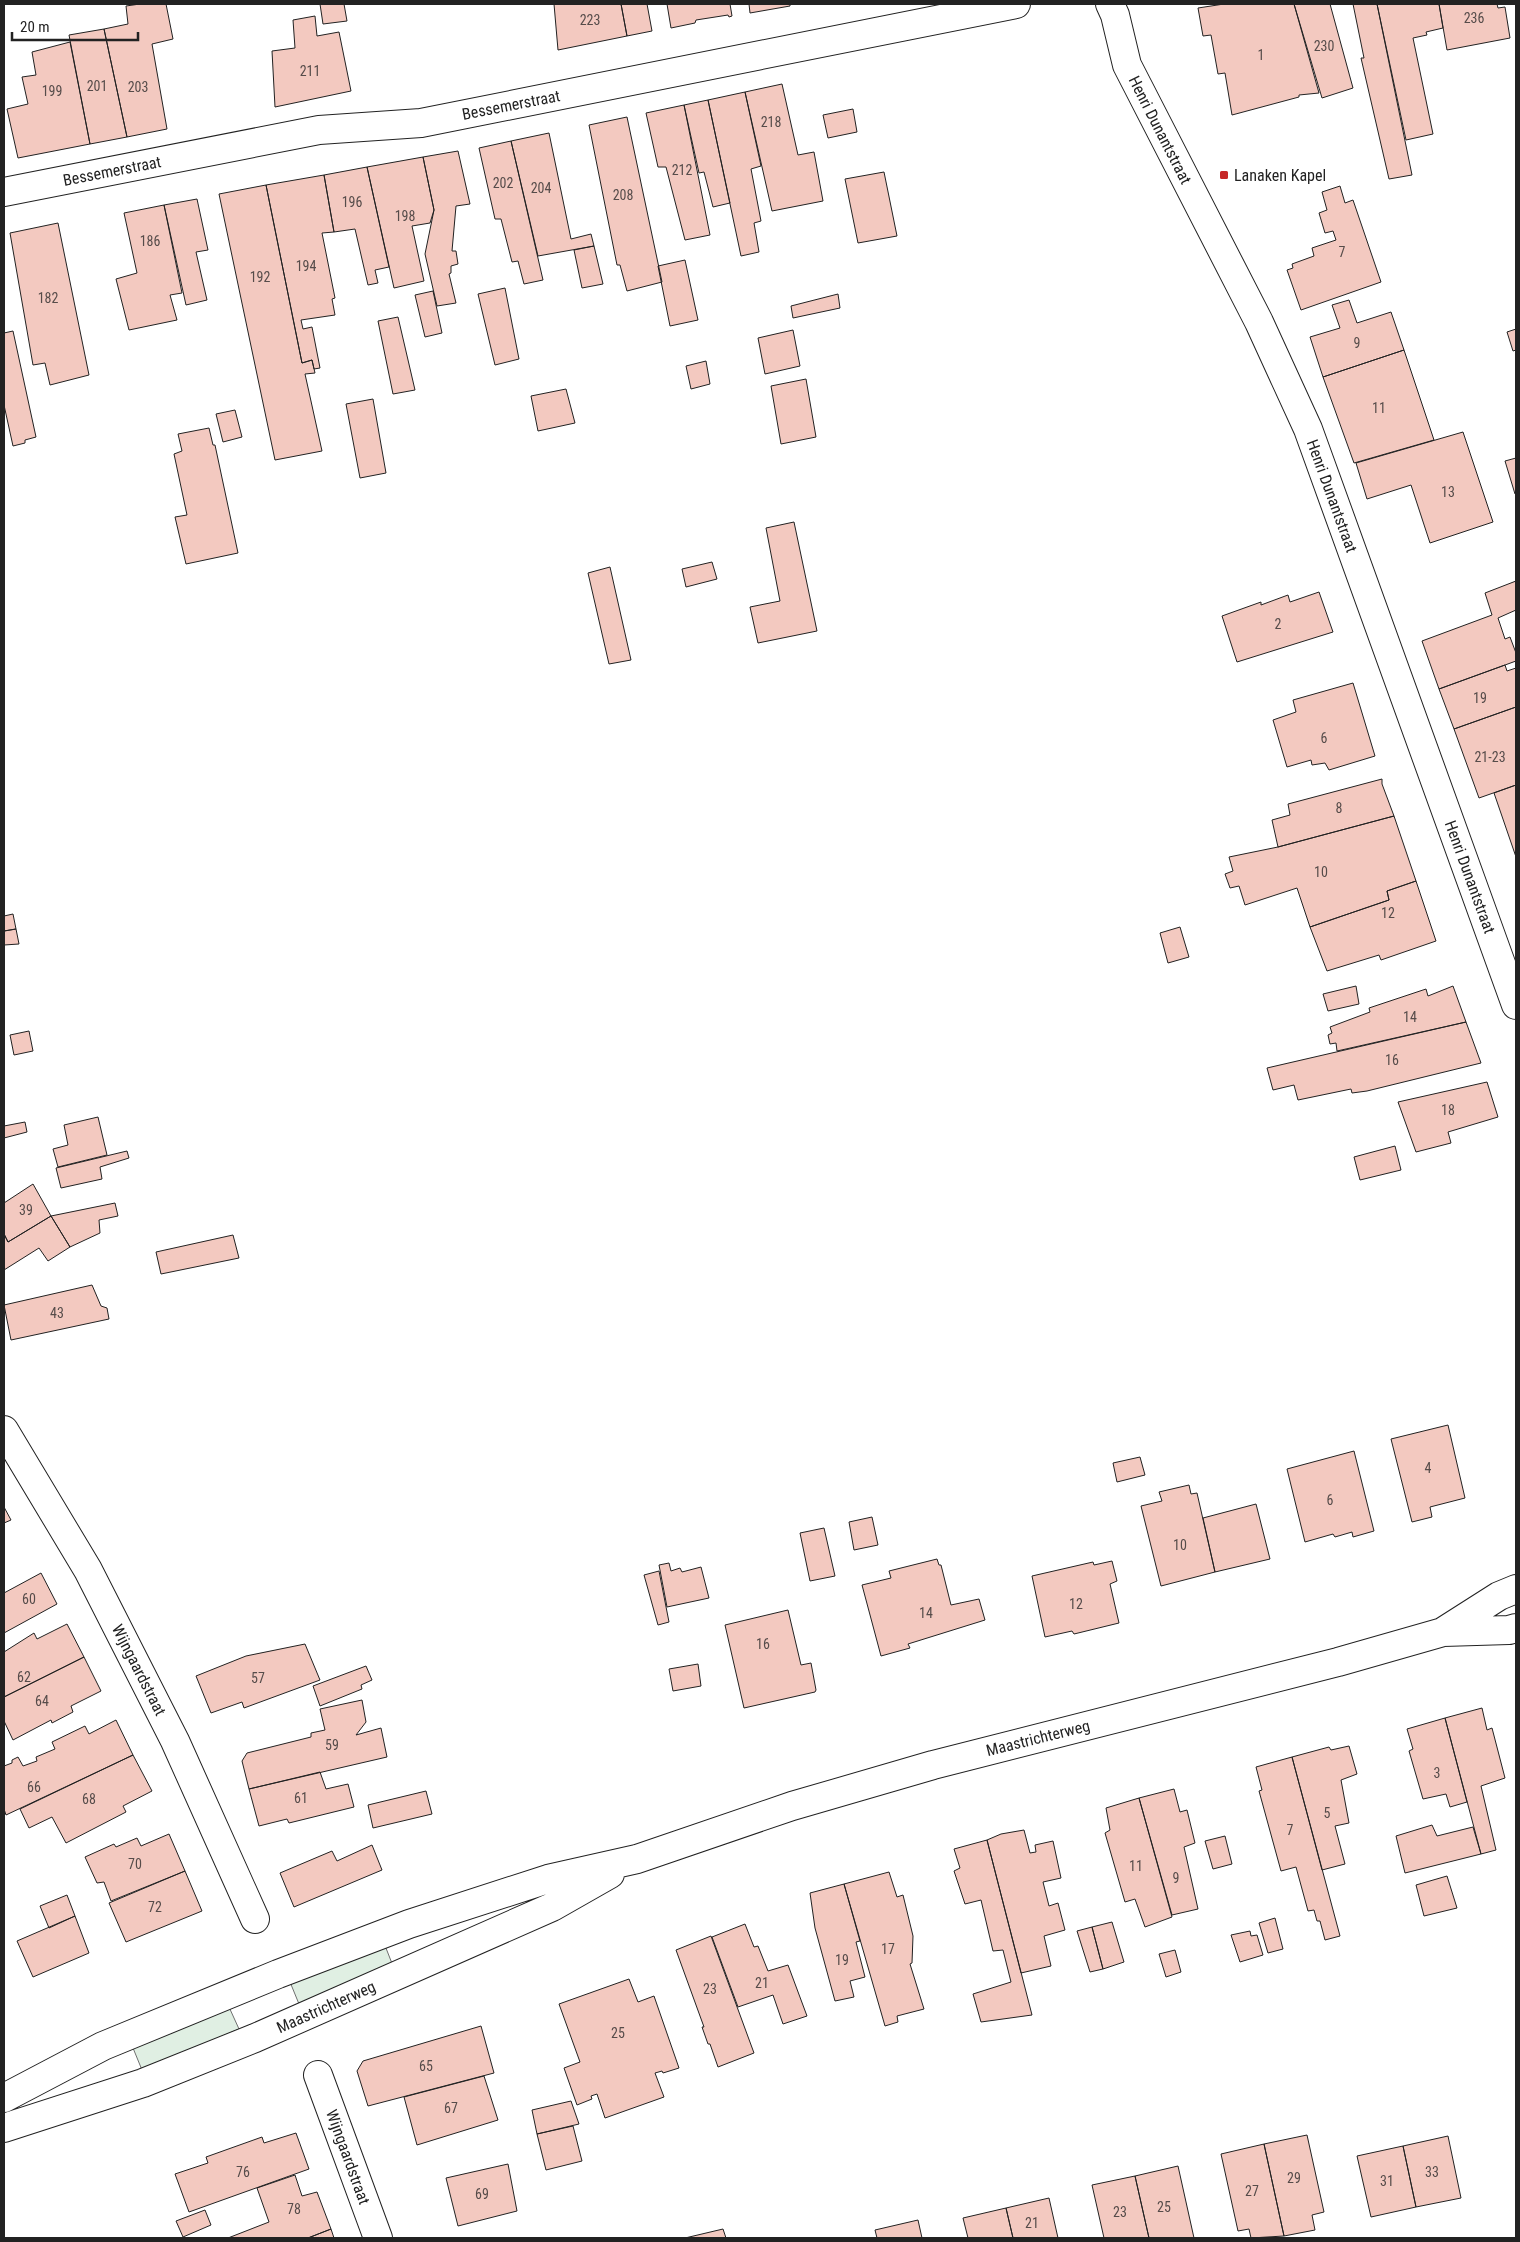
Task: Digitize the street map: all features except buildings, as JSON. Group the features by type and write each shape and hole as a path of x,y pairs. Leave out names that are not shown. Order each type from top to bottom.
{"street":[{"name":"Bessemerstraat","path":"4,192 319,130 421,123 1016,4"},
{"name":"Henri Dunantstraat","path":"1110,4 1115,15 1127,64 1259,322 1308,428 1516,1005"},
{"name":"Wijngaardstraat","path":"4,1430 92,1578 175,1741 255,1919"},
{"name":"Maastrichterweg","path":"1443,1632 1499,1596 1516,1589"},
{"name":"Maastrichterweg","path":"4,2098 103,2046 278,1974 409,1924 548,1879 637,1859 792,1806 933,1765 1338,1662 1443,1632 1509,1630 1516,1628"},
{"name":"Maastrichterweg","path":"4,2128 143,2083 256,2038 552,1906 637,1859"},
{"name":"Wijngaardstraat","path":"318,2075 378,2238"}],"green space":[{"path":"384,1943 393,1966 299,2004 290,1982"},
{"path":"229,2007 239,2029 142,2070 133,2048"}],"place":[{"name":"Lanaken Kapel","path":"1224,175"}]}
